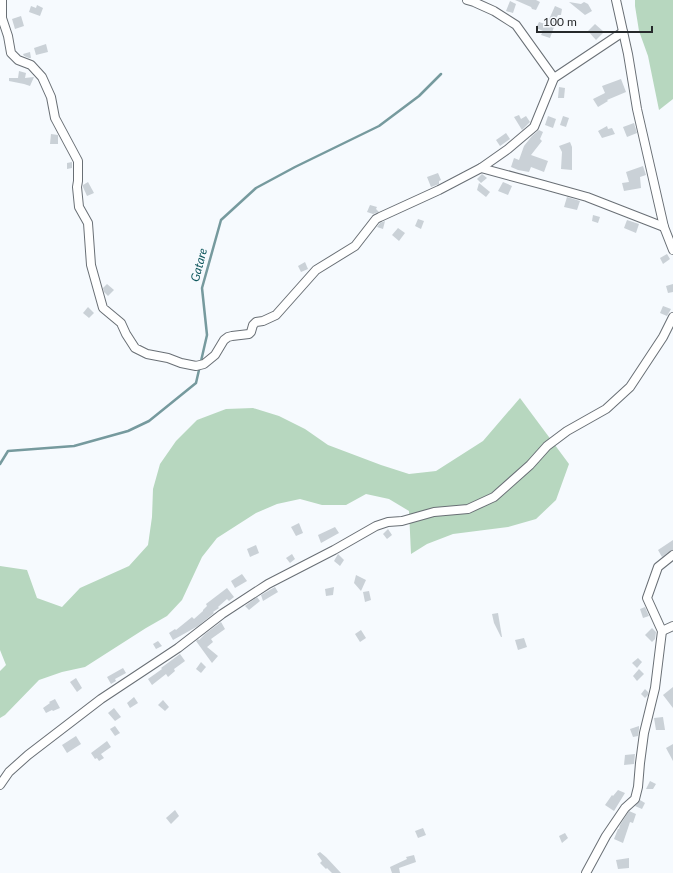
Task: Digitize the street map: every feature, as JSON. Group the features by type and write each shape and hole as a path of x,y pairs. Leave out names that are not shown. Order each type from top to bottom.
{"street":[{"path":"2,0 2,18 8,36 10,53 18,60 31,65 42,77 50,97 55,118 78,161 77,187 79,207 88,223 91,265 103,308 121,323 135,348 147,354 196,366 204,364 215,355 224,340 228,337 249,334 256,322 263,321 276,315 316,270 355,246 376,219 439,190 481,168 508,149 534,127 554,78 622,32"},
{"path":"467,0 494,11 516,25 554,78"},
{"path":"616,0 628,54 637,109 664,227 673,250"},
{"path":"481,168 587,197 664,227"},
{"path":"0,785 9,772 28,755 101,699 178,648 222,614 268,584 334,550 376,526 388,522 402,521 434,512 468,509 494,497 530,465 547,446 567,431 606,409 630,387 663,337 673,317"},
{"path":"586,873 606,836 625,808 635,799 638,787 644,733 655,688 662,631 647,598 658,567 673,555"},
{"path":"662,631 673,626"}],"green space":[{"path":"635,0 673,0 673,99 659,110 648,56 639,31"},
{"path":"520,398 569,464 556,500 536,519 508,527 453,534 427,544 411,554 409,511 389,499 366,494 346,505 322,505 300,499 277,504 256,513 217,538 202,557 182,600 167,616 85,667 62,672 39,680 5,715 0,718 0,671 6,665 0,650 0,566 27,570 37,598 62,607 80,588 129,566 148,545 152,517 153,489 160,464 176,441 197,420 226,409 253,408 279,416 305,429 328,445 409,474 436,471 483,441"}],"building":[{"path":"515,0 536,0 540,2 536,10"},
{"path":"510,1 516,4 513,13 506,11"},
{"path":"569,2 581,4 584,2 588,4 592,11 585,15"},
{"path":"37,5 43,8 40,16 29,12 31,6 36,8"},
{"path":"555,6 562,9 561,15 558,15 552,26 554,27 550,38 541,35 543,31 536,28 539,22 547,24"},
{"path":"21,16 24,26 15,29 12,19"},
{"path":"595,24 604,32 596,40 588,31"},
{"path":"46,44 48,52 36,55 34,48"},
{"path":"30,52 31,58 24,56 23,54"},
{"path":"19,71 26,73 25,78 34,77 30,86 9,81 9,78 18,78"},
{"path":"621,79 626,92 607,100 608,101 598,107 593,99 605,93 602,86"},
{"path":"559,87 565,88 564,98 558,98"},
{"path":"519,115 521,119 526,116 530,122 522,130 514,117"},
{"path":"548,116 556,119 553,128 545,125"},
{"path":"563,116 569,118 566,127 560,125"},
{"path":"634,123 637,133 627,137 623,127"},
{"path":"607,126 608,129 612,128 615,134 602,138 598,131"},
{"path":"539,130 543,132 540,139 542,141 531,155 548,161 544,172 531,167 529,172 511,167 514,158 519,160 524,146"},
{"path":"506,133 510,139 500,146 496,140"},
{"path":"51,134 58,135 58,144 50,144"},
{"path":"570,142 572,147 572,170 561,169 562,152 559,146"},
{"path":"72,162 72,168 67,169 67,163"},
{"path":"643,166 646,175 640,177 641,188 624,191 622,183 629,182 626,172"},
{"path":"438,173 441,180 439,181 439,184 431,187 427,177"},
{"path":"482,174 487,178 481,183 477,179"},
{"path":"88,182 94,193 87,196 83,185"},
{"path":"503,182 512,186 508,195 498,191"},
{"path":"479,183 490,192 486,197 477,190"},
{"path":"567,197 580,201 577,210 564,207"},
{"path":"370,205 377,207 376,209 379,212 373,214 367,212"},
{"path":"593,215 600,217 598,223 592,221"},
{"path":"418,219 424,221 421,229 415,226"},
{"path":"627,220 639,224 636,233 624,228"},
{"path":"385,221 383,229 377,227 380,223"},
{"path":"398,228 405,233 399,241 392,235"},
{"path":"667,254 670,259 663,264 660,258"},
{"path":"305,262 308,269 301,272 298,266"},
{"path":"107,284 114,290 108,296 104,292 103,288"},
{"path":"673,284 673,292 668,293 666,286"},
{"path":"663,306 671,309 667,316 660,313"},
{"path":"88,307 94,313 89,318 83,313"},
{"path":"299,523 303,533 296,536 291,527"},
{"path":"335,527 339,533 321,543 318,535"},
{"path":"388,529 392,535 387,539 383,534"},
{"path":"673,540 673,550 662,557 658,550"},
{"path":"256,545 259,553 250,557 247,549"},
{"path":"292,554 295,559 290,563 286,558"},
{"path":"338,554 344,560 340,566 334,561"},
{"path":"242,574 247,581 235,588 231,581"},
{"path":"356,575 366,580 361,591 354,583"},
{"path":"275,587 278,592 263,601 261,595"},
{"path":"334,587 333,595 326,596 325,589"},
{"path":"227,588 234,597 229,601 227,599 213,612 214,613 198,626 173,640 169,633 175,629 176,630 192,617 194,619 207,606 206,604"},
{"path":"369,591 371,600 365,602 363,592"},
{"path":"257,597 260,601 249,610 245,606"},
{"path":"645,607 649,616 643,618 640,609"},
{"path":"498,613 502,637 494,623 492,614"},
{"path":"221,622 225,629 211,639 213,642 207,647 218,656 212,663 196,641"},
{"path":"652,628 656,632 655,639 652,642 645,635"},
{"path":"361,630 366,638 360,642 355,634"},
{"path":"524,638 527,647 518,650 515,640"},
{"path":"158,641 162,646 156,649 153,644"},
{"path":"180,654 185,661 174,669 175,671 168,677 166,674 152,685 148,679"},
{"path":"638,658 642,662 637,668 632,663"},
{"path":"201,662 206,667 201,673 196,669"},
{"path":"123,668 126,673 115,679 116,681 111,684 107,677"},
{"path":"639,669 644,674 637,681 633,676"},
{"path":"76,678 82,688 77,692 70,682"},
{"path":"673,687 673,708 663,695"},
{"path":"645,689 648,692 648,695 645,698 641,694"},
{"path":"134,697 138,703 130,708 127,703"},
{"path":"55,699 60,708 46,713 43,708"},
{"path":"163,700 169,707 165,711 158,705"},
{"path":"114,708 121,717 115,721 108,713"},
{"path":"663,717 665,730 656,730 654,718"},
{"path":"115,726 120,733 115,736 110,729"},
{"path":"639,726 638,736 633,737 630,729"},
{"path":"76,736 81,744 67,753 62,745"},
{"path":"107,741 111,747 101,754 104,758 99,761 97,758 95,759 91,753"},
{"path":"673,744 673,761 666,748"},
{"path":"635,754 634,764 624,765 625,755"},
{"path":"650,781 656,784 653,789 646,789"},
{"path":"618,790 625,793 614,811 605,805 612,795 613,796"},
{"path":"640,800 645,803 642,809 635,806"},
{"path":"175,810 179,816 171,824 166,818"},
{"path":"629,811 636,814 633,823 630,822 623,843 614,839 620,825"},
{"path":"423,828 426,835 418,838 415,831"},
{"path":"565,833 568,838 562,843 559,836"},
{"path":"320,852 341,873 332,873 320,863 322,861 317,854"},
{"path":"414,855 416,862 399,868 400,873 392,873 390,867 407,859 406,857"},
{"path":"629,858 629,868 618,869 616,860"}],"waterway":[{"name":"Gatare","path":"0,464 8,451 74,446 128,431 149,421 196,383 207,335 202,288 221,220 256,188 379,126 419,96 441,74"}]}
